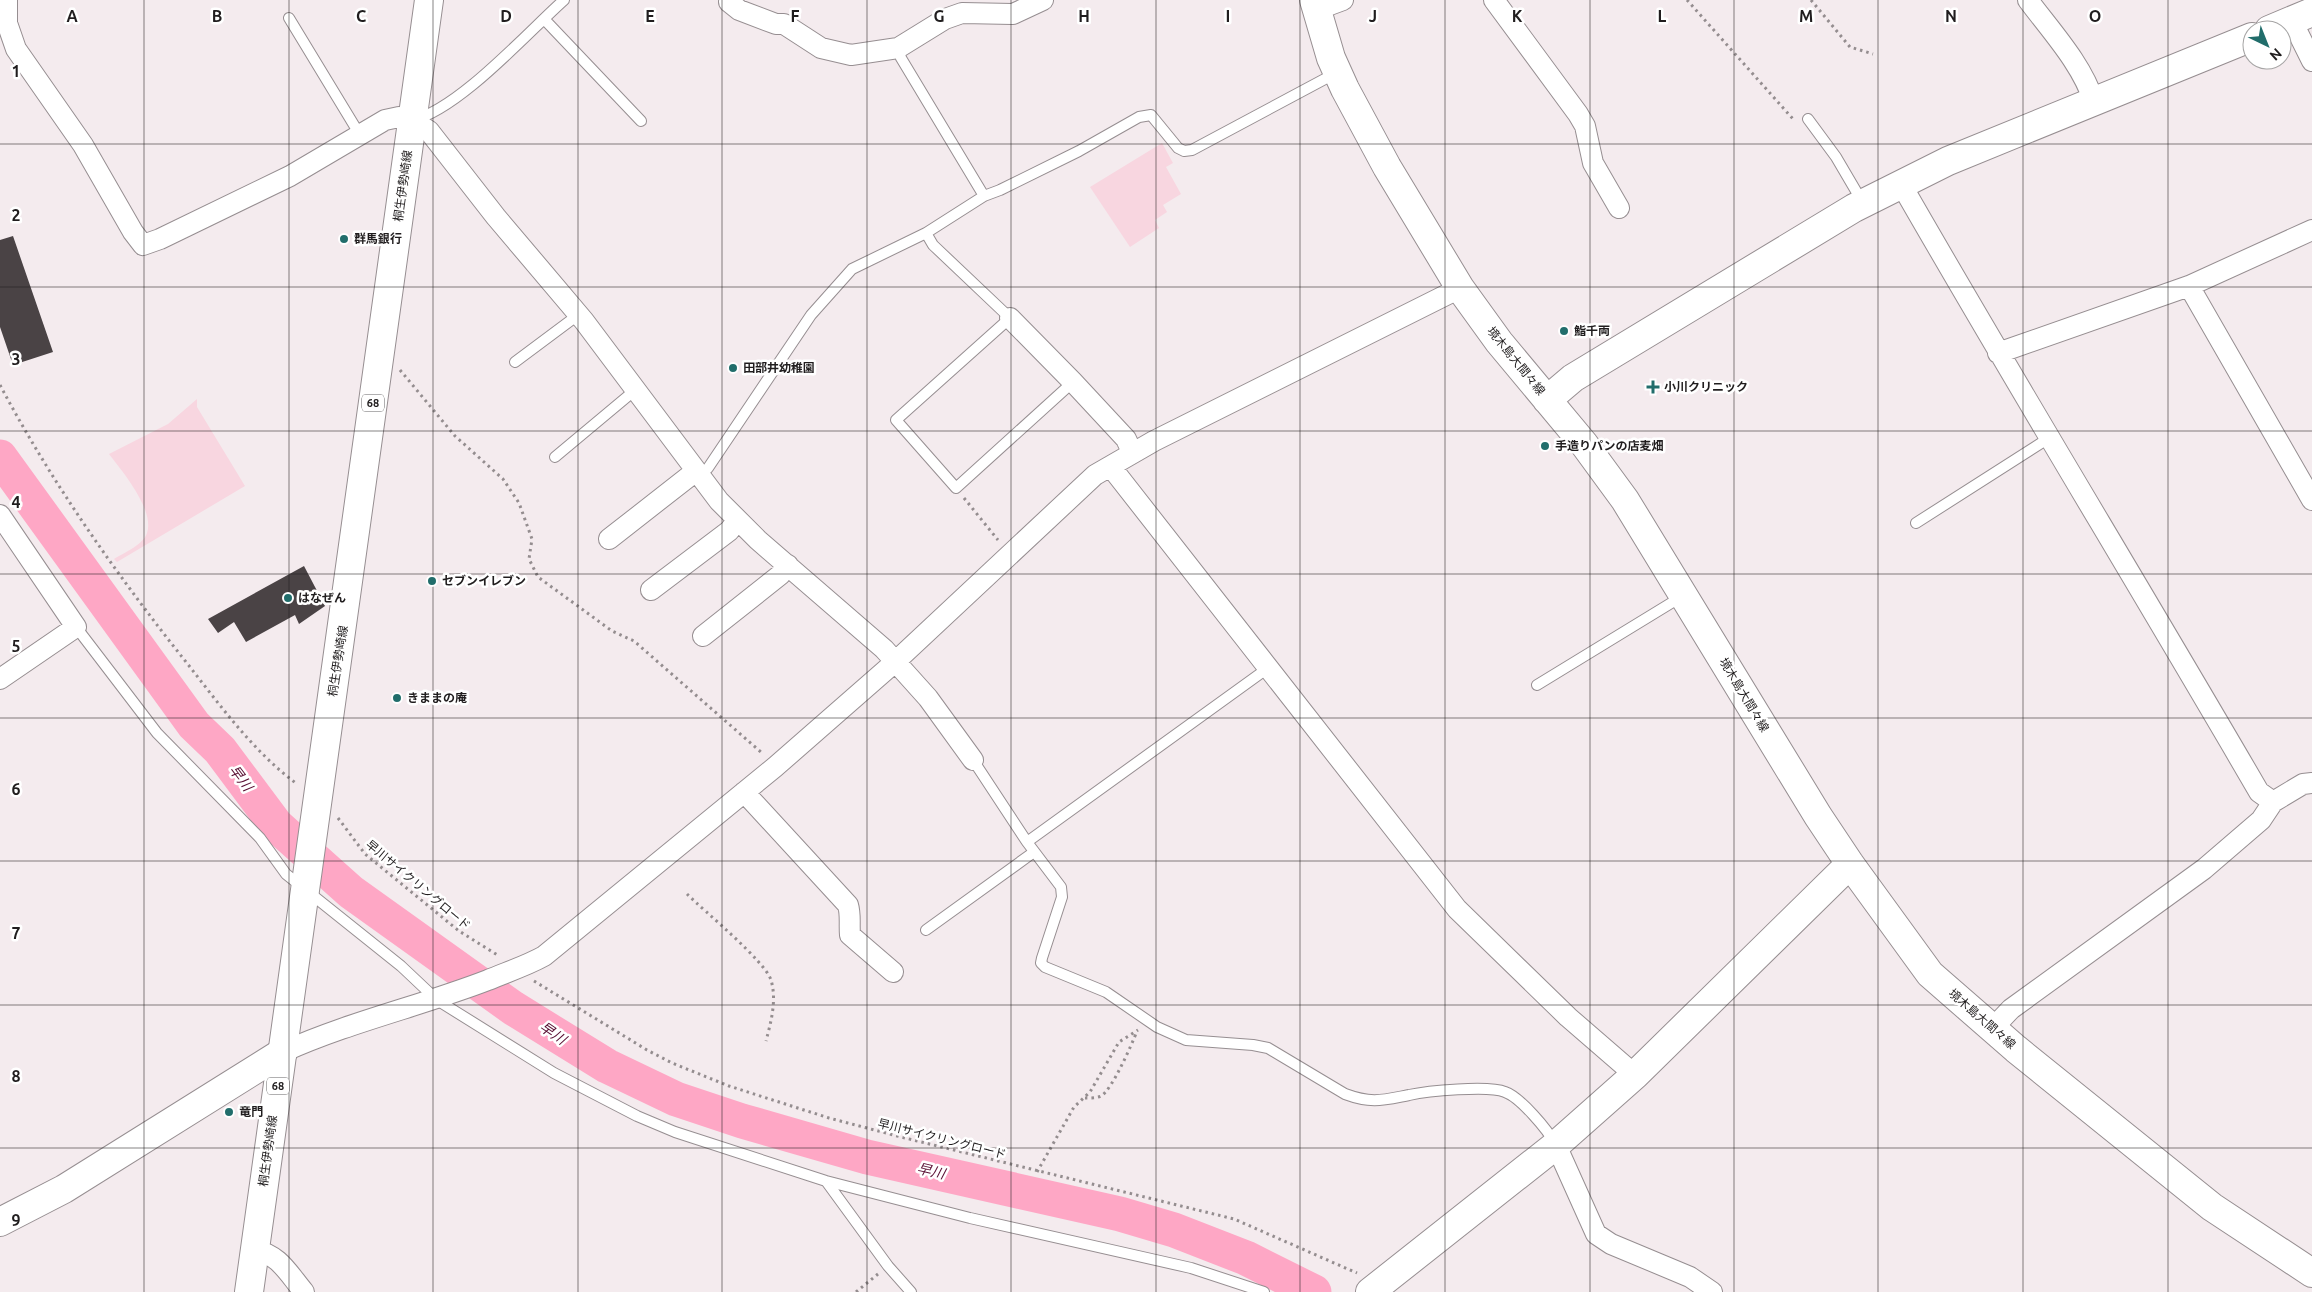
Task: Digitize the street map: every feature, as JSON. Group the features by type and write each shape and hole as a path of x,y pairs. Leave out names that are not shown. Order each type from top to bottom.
{"main road":[{"name":"桐生伊勢崎線","path":"249,1292 306,885 323,806 378,358 429,0"},
{"name":"境木島大間々線","path":"1315,5 1337,72 1387,167 1460,288 1500,342 1625,500 1850,864 1930,974 1993,1028 2212,1207 2312,1273"},
{"path":"1547,400 1573,378 1863,203 1948,161 2242,41"},
{"path":"1370,1285 1556,1145 1635,1075 1850,864"},
{"path":"0,1222 64,1189 283,1052"}],"street":[{"path":"7,0 7,23 16,49 82,145 133,232 143,245 160,239 263,190 392,117 412,120 430,131 496,217 578,315 737,522 884,648 928,698 972,760"},
{"path":"729,1 739,10 776,24 784,24 821,48 838,54 860,55 898,48 954,15 971,12 1013,14 1043,0"},
{"path":"1315,5 1343,0"},
{"path":"1494,0 1582,120 1593,163 1619,208"},
{"path":"2028,0 2071,58 2091,90 2094,102"},
{"path":"2292,23 2312,61"},
{"path":"1901,184 1998,353 2259,792 2273,802"},
{"path":"1998,353 2190,286 2312,230"},
{"path":"2190,286 2312,500"},
{"path":"283,1052 307,1041 442,998 544,956 775,767 895,662 1095,475 1111,467 1132,452 1460,288"},
{"path":"1010,318 1126,439 1132,452"},
{"path":"1111,467 1457,909 1568,1017 1635,1075"},
{"path":"609,539 698,473"},
{"path":"0,516 76,627 0,679"},
{"path":"651,590 729,531 737,522"},
{"path":"703,636 780,575 788,565"},
{"path":"1993,1028 2011,1009 2204,868 2261,820 2273,802 2303,784 2312,783"},
{"path":"744,792 848,905 851,914 850,934 893,972"},
{"path":"1556,1145 1588,1220 1596,1234 1611,1244 1690,1278 1712,1292"},
{"path":"254,1250 268,1252 304,1292"}],"lane":[{"path":"412,120 426,117 471,86 564,0"},
{"path":"289,18 360,135"},
{"path":"544,18 641,122"},
{"path":"898,48 901,58 984,196"},
{"path":"698,473 708,468 810,315 838,282 852,269 926,233 984,196 1079,151 1145,114 1151,115 1157,120 1178,148 1184,151 1192,150 1337,72"},
{"path":"1808,119 1836,157 1863,203"},
{"path":"926,233 933,245 1010,318 896,420 956,488 1073,382"},
{"path":"515,362 578,315"},
{"path":"555,457 634,390"},
{"path":"1916,523 2049,438"},
{"path":"1537,685 1683,596"},
{"path":"76,627 157,733 260,838 286,874 306,885 401,966 442,998 554,1073 637,1116 675,1132 826,1181 970,1218 1191,1268 1264,1292"},
{"path":"1027,842 1268,668"},
{"path":"972,760 1062,892 1041,963 1050,969 1112,994 1157,1027 1186,1040 1253,1045 1268,1048 1345,1094 1381,1101 1409,1095 1481,1089 1505,1092 1548,1130 1556,1145"},
{"path":"926,930 1034,852"},
{"path":"826,1181 888,1266 911,1292"}],"path":[{"path":"1687,0 1795,122"},
{"path":"1811,0 1850,47 1873,54"},
{"path":"378,358 397,366 455,436 503,479 519,503 528,523 532,539 529,559 538,577 612,632 634,641 767,757 775,767"},
{"name":"早川サイクリングロード","path":"0,385 50,472 149,616 236,726 276,766 323,806 365,854 459,931 546,990 633,1042 692,1072 829,1118 1038,1172 1234,1219 1370,1285"},
{"path":"956,488 1011,554"},
{"path":"687,894 765,968 773,992 772,1017 766,1042"},
{"path":"1085,1098 1101,1096 1106,1091 1123,1064 1137,1031 1146,1019"},
{"path":"1038,1172 1074,1107 1085,1098 1119,1042 1137,1031"},
{"path":"856,1292 888,1266"}],"shaded area":[{"path":"1162,143 1173,163 1166,167 1181,194 1163,205 1167,212 1155,220 1159,228 1130,247 1090,187"},
{"path":"197,399 197,407 245,486 117,562 114,559 142,541 147,533 148,524 142,502 136,491 109,454 168,424"}],"building":[{"path":"13,236 53,352 13,365 0,327 0,240"},
{"path":"304,566 325,606 299,624 295,615 246,642 234,622 218,633 208,619"}],"waterway":[{"name":"早川","path":"0,457 194,725 220,750 276,825 351,892 513,1008 607,1066 676,1099 742,1121 867,1157 1120,1214 1174,1230 1246,1258 1314,1292"}],"place":[{"name":"群馬銀行","path":"344,239"},
{"name":"鮨千両","path":"1564,331"},
{"name":"田部井幼稚園","path":"733,368"},
{"name":"小川クリニック","path":"1653,387"},
{"name":"手造りパンの店麦畑","path":"1545,446"},
{"name":"セブンイレブン","path":"432,581"},
{"name":"はなぜん","path":"288,598"},
{"name":"きままの庵","path":"397,698"},
{"name":"竜門","path":"229,1112"}]}
